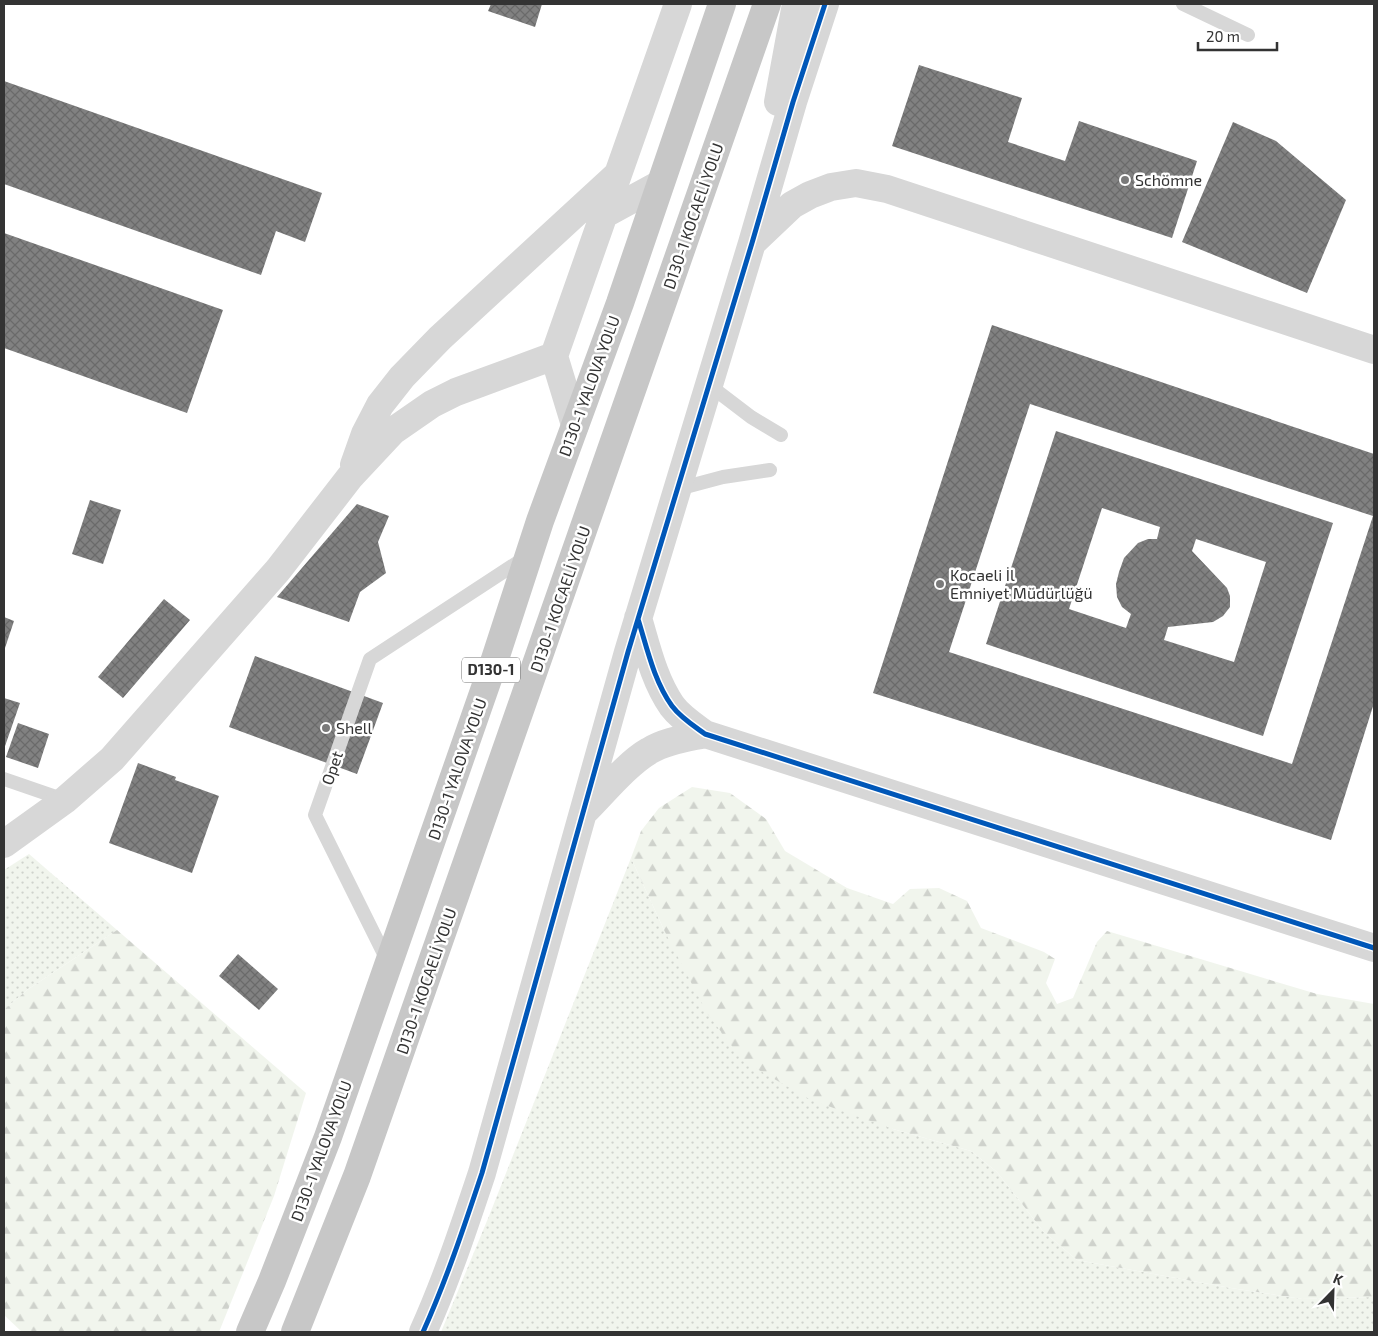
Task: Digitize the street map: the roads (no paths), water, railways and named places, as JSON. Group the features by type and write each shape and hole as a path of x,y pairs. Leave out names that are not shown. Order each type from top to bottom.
{"highway":[{"name":"D130-1 YALOVA YOLU","path":"250,1332 328,1137 495,659 529,555 620,303 722,4"},
{"name":"D130-1 KOCAELİ YOLU","path":"296,1332 353,1186 386,1094 767,4"}],"street":[{"path":"575,425 554,356 678,4"},
{"path":"752,243 796,4"},
{"path":"422,1332 436,1303 456,1250 482,1173 638,618 793,102 825,4"},
{"path":"350,476 365,434 380,405 402,377 440,338 620,171"},
{"path":"752,243 792,205 810,195 831,187 856,183 887,189 1374,350"},
{"path":"605,214 660,184"},
{"path":"4,844 65,800 112,759 278,570 350,476 393,431 432,404 476,384 554,356"},
{"path":"638,618 656,677 673,707 688,722 705,734 1374,948"},
{"path":"584,812 649,750 674,741 705,734"}],"lane":[{"path":"1183,4 1248,35"},
{"path":"709,385 751,417 781,435"},
{"path":"678,489 723,477 770,470"},
{"name":"Opet","path":"389,963 315,815 370,659 529,555"},
{"path":"4,779 65,800"}],"place":[{"name":"Schömne","path":"1125,180"},
{"name":"Kocaeli İl Emniyet Müdürlüğü","path":"940,584"},
{"name":"Shell","path":"326,728"}]}
